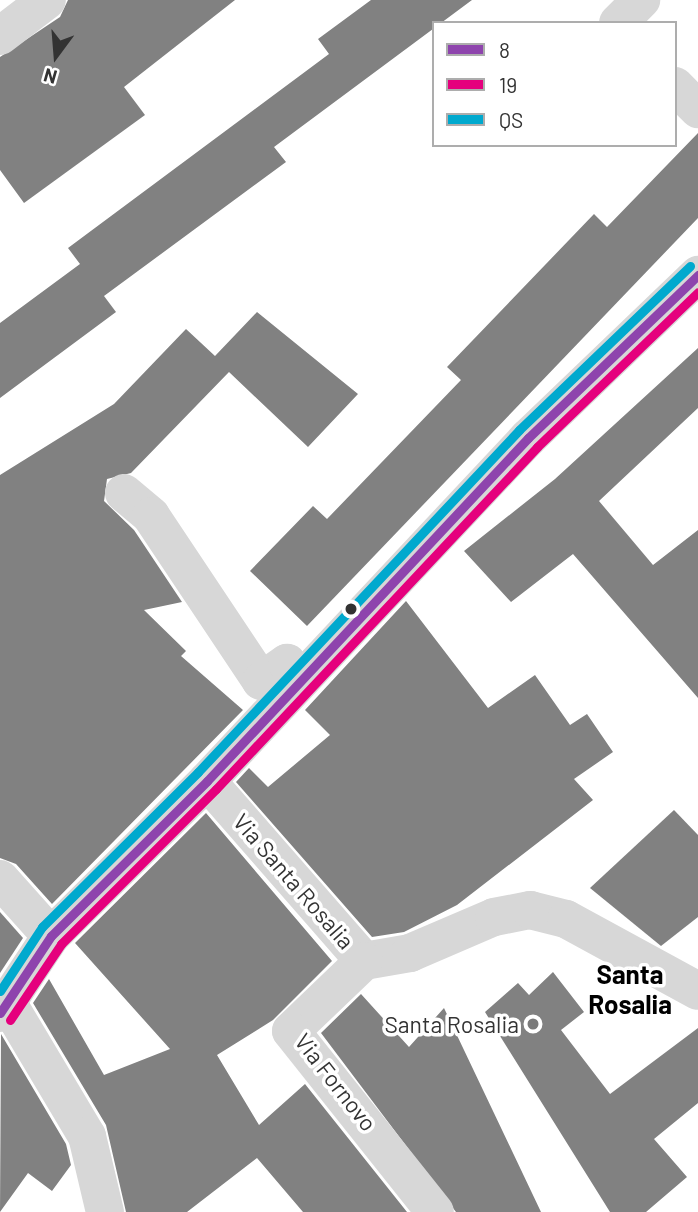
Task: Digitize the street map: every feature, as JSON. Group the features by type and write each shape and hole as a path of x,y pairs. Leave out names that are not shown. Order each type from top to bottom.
{"street":[{"path":"0,36 47,0"},
{"path":"620,21 640,0"},
{"path":"677,88 698,109"},
{"path":"105,1212 87,1136 4,1007 51,936 207,780 528,438 698,275"},
{"path":"124,493 151,516 261,681 287,663 299,681"},
{"name":"Via Santa Rosalia","path":"207,780 364,961 410,953 494,917 530,910 566,919 698,991"},
{"path":"0,878 51,936"},
{"name":"Via Fornovo","path":"364,961 291,1031 435,1212"}],"building":[{"path":"68,0 235,0 124,87 145,115 24,203 0,170 0,57 60,17"},
{"path":"371,0 472,0 444,21 432,21 432,30 274,147 286,162 104,296 116,312 0,398 0,323 80,264 68,248 329,54 318,39"},
{"path":"698,133 698,218 307,626 250,571 313,506 327,519 461,380 447,367 594,214 607,227"},
{"path":"257,312 358,394 308,447 229,372 131,473 107,479 104,501 134,530 182,602 144,610 186,651 181,656 243,710 52,904 16,864 0,858 0,475 114,404 186,329 215,356"},
{"path":"698,348 698,408 599,501 653,565 698,530 698,698 573,554 511,602 464,551 555,479"},
{"path":"406,601 488,708 535,675 570,725 587,714 613,752 574,779 593,800 457,905 404,932 372,937 236,782 249,768 268,787 330,735 305,710"},
{"path":"674,810 698,835 698,917 661,946 590,888"},
{"path":"206,813 332,961 273,1020 217,1055 259,1125 305,1084 407,1212 303,1212 257,1158 187,1212 126,1212 106,1125 33,1003 49,979 104,1075 170,1049 75,943"},
{"path":"0,912 23,938 0,973"},
{"path":"553,972 584,1012 561,1030 610,1094 698,1028 698,1103 654,1139 687,1177 646,1212 610,1212 485,1012 518,983 529,995"},
{"path":"361,994 409,1047 444,1008 541,1212 456,1212 321,1033"},
{"path":"1,1034 66,1144 71,1165 52,1191 28,1173 0,1212"}],"transit line":[{"name":"QS","path":"0,991 42,927 198,772 519,430 690,266"},
{"name":"8","path":"0,1013 51,936 207,781 528,438 698,275"},
{"name":"19","path":"10,1020 61,944 216,789 537,447 698,292"}],"place":[{"name":"Santa Rosalia","path":"533,1024"}],"district":[{"name":"Santa Rosalia","path":"630,989"}]}
